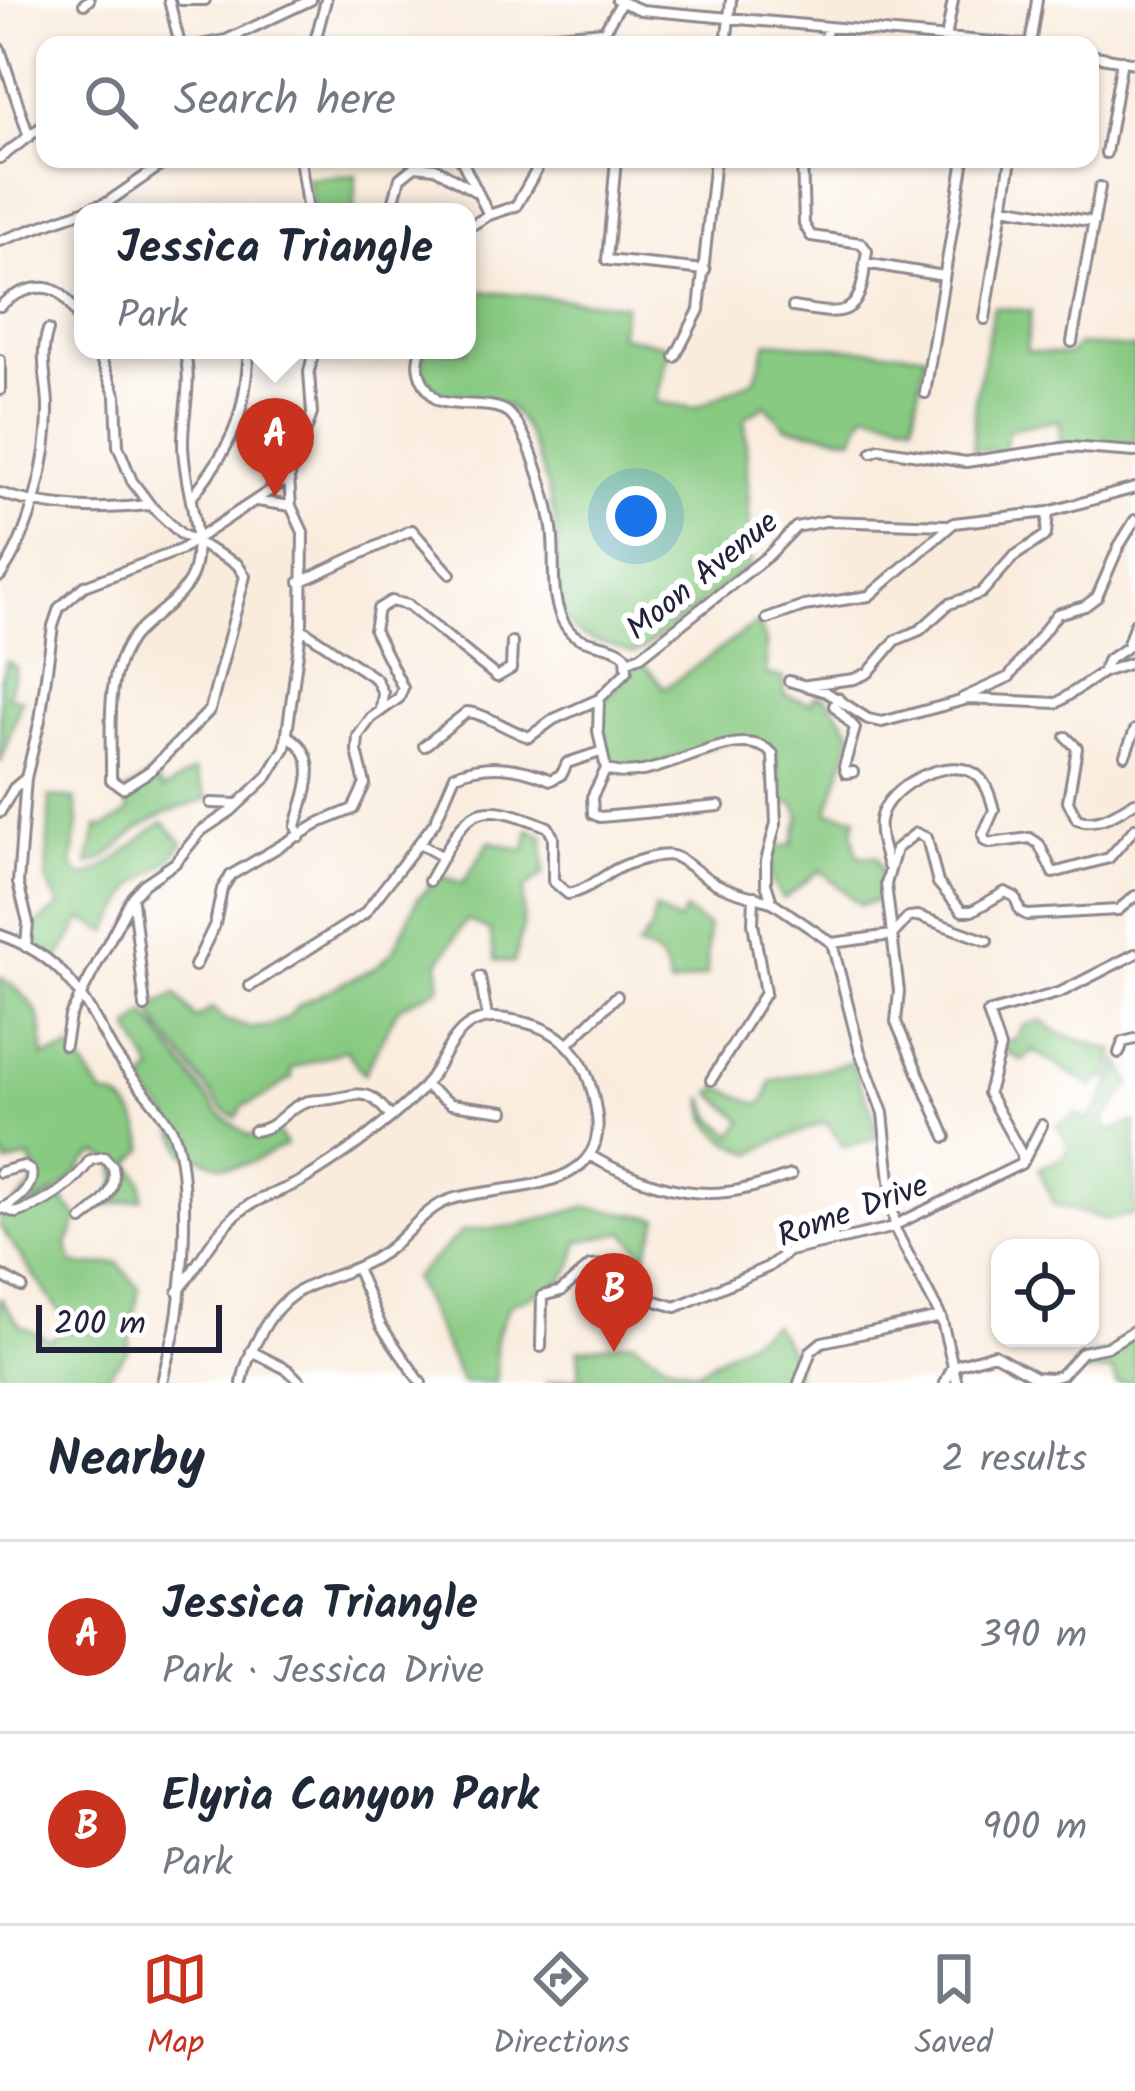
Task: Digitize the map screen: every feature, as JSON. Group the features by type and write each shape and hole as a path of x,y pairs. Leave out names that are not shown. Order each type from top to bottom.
{"street":[{"path":"169,0 178,36"},
{"path":"181,0 205,0"},
{"path":"234,36 310,0"},
{"path":"316,36 326,0"},
{"path":"680,14 682,0"},
{"path":"727,36 731,0"},
{"path":"946,36 953,0"},
{"path":"1030,36 1037,0"},
{"path":"544,36 604,31 619,2 680,14 924,36"},
{"path":"826,36 827,27"},
{"path":"0,49 29,136"},
{"path":"1099,56 1135,63"},
{"path":"1106,153 1122,60"},
{"path":"0,158 36,131"},
{"path":"105,203 157,168"},
{"path":"301,168 307,203"},
{"path":"394,203 400,178 412,168"},
{"path":"435,168 478,193"},
{"path":"466,168 489,214"},
{"path":"615,168 607,260 705,270"},
{"path":"675,357 699,310 715,168"},
{"path":"794,307 832,314 849,309 861,294 865,263 865,245 816,238 807,232 802,168"},
{"path":"925,393 962,168"},
{"path":"985,319 1010,168"},
{"path":"476,222 516,206 536,171"},
{"path":"1072,341 1100,187"},
{"path":"1003,207 1094,222"},
{"path":"0,241 74,214"},
{"path":"865,263 944,276"},
{"path":"0,306 29,290 56,291 74,314"},
{"path":"0,576 13,556 45,459 48,408 42,351 48,330"},
{"path":"101,359 116,396 122,458 150,505 181,534 194,541 237,564 244,576 214,700 203,720 150,771 132,784 115,786 111,780 112,691 118,666 135,634 189,581 195,565 194,541 191,498 183,455 185,359"},
{"path":"191,498 236,433 247,390 248,359"},
{"path":"65,1045 70,1016 133,898 175,862 201,830 239,804 275,767 288,736 302,629 303,532 291,506 289,478 312,414 312,359"},
{"path":"418,359 420,376 437,400 500,408 520,426 553,531 556,595 566,627 574,636 619,649 628,661"},
{"path":"0,360 0,390"},
{"path":"872,452 966,462 1069,447 1135,452"},
{"path":"26,947 28,922 18,884 26,778 59,608 85,586 180,550 289,478"},
{"name":"Moon Avenue","path":"599,699 627,671 628,661 641,656 803,524 948,525 1048,512 1135,488"},
{"path":"0,493 104,509 150,505"},
{"path":"257,502 291,506"},
{"path":"806,686 862,676 896,640 920,630 949,604 981,593 1013,557 1046,535 1048,512"},
{"path":"960,700 1009,676 1061,611 1085,606 1097,597 1135,520"},
{"path":"767,619 816,603 869,596 890,582 948,525"},
{"path":"300,582 412,530 450,574"},
{"path":"195,966 215,924 226,882 239,869 321,822 347,814 357,804 365,778 358,736 396,701 403,688 373,625 378,609 386,602 408,605 497,676 511,669 512,643"},
{"path":"1103,672 1107,661 1127,647 1135,623"},
{"path":"302,629 376,679 383,693 381,711"},
{"path":"789,681 838,698 868,719 882,722 960,700 1052,704 1103,672 1135,662"},
{"path":"838,698 834,706 855,728 844,771 854,772"},
{"path":"424,746 467,712 477,712 503,729 529,737 554,719 599,699 600,752 606,769 590,807 600,817 719,806"},
{"path":"1125,755 1135,730"},
{"path":"288,736 296,740 310,768 310,784 296,827 300,836"},
{"path":"1066,737 1077,748 1068,801 1077,819 1084,823 1114,816 1135,802"},
{"path":"606,769 634,773 737,744 770,750 775,760 777,808 765,874 772,902"},
{"path":"250,986 364,914 420,844 455,775 482,766 551,780 562,774 567,763 600,752"},
{"path":"889,871 879,828 886,803 905,783 928,774 968,770 978,776 994,810 985,841 1035,841 1053,873 1109,858 1135,828"},
{"path":"0,812 26,778"},
{"path":"211,803 239,804"},
{"path":"429,881 468,817 489,808 548,826 553,837 553,881 568,894 584,890 615,868 666,854 684,859 717,884 772,902 832,943 860,1052 887,1131 895,1226 940,1317 957,1383"},
{"path":"946,1137 899,1034 895,1008 899,991 885,895 901,842 920,833 930,842 941,890 962,911 979,908 1005,892 1015,896 1020,911 1027,915 1113,911 1124,908 1135,896"},
{"path":"420,844 443,856"},
{"path":"711,1080 765,993 753,923 754,896"},
{"path":"133,898 145,1007"},
{"path":"832,943 892,935 906,919 918,916 987,940"},
{"path":"0,935 62,971 82,992 123,1068 173,1133 182,1177 183,1242 174,1331 162,1383"},
{"path":"1024,1160 988,1093 1000,1048 988,1013 1061,992 1135,954"},
{"path":"480,977 487,1018"},
{"path":"569,1043 617,996"},
{"path":"178,1292 242,1210 307,1178 390,1115 425,1086 464,1029 487,1018 537,1024 569,1043 586,1069 597,1117 589,1155 561,1178 444,1202 385,1252 286,1296 251,1352 242,1383"},
{"path":"1119,1053 1124,1042 1135,1039"},
{"path":"425,1086 451,1104 503,1111"},
{"path":"254,1131 273,1126 307,1100 349,1094 370,1096 390,1115"},
{"path":"1024,1160 1042,1125"},
{"path":"589,1155 623,1173 700,1192 743,1190 791,1175"},
{"path":"2,1209 16,1214 32,1208 73,1183 90,1160 104,1157 113,1166 114,1187 82,1220"},
{"name":"Rome Drive","path":"541,1347 542,1296 561,1292 590,1266 606,1265 639,1296 676,1307 768,1267 789,1251 895,1226 1024,1160"},
{"path":"0,1172 23,1166 33,1178 2,1209"},
{"path":"356,1268 381,1326 421,1383"},
{"path":"0,1274 22,1287"},
{"path":"799,1383 811,1352 822,1342 940,1317"},
{"path":"953,1366 1000,1354 1035,1377 1052,1378 1061,1375 1082,1352 1114,1344 1135,1330"},
{"path":"251,1352 289,1370 301,1383"},
{"path":"945,1383 953,1366"}],"green space":[{"path":"356,175 354,203 312,203 307,178"},
{"path":"476,291 625,305 619,335 670,346 656,402 695,408 755,379 767,342 926,354 913,422 866,412 853,438 786,427 765,405 745,418 751,565 637,652 584,636 566,619 559,597 557,538 547,486 532,444 514,413 496,403 439,398 422,373 423,359 476,359"},
{"path":"994,307 1031,311 1026,351 1069,355 1077,345 1135,348 1135,447 1060,444 1060,420 1009,429 1003,452 973,449 975,401"},
{"path":"757,623 766,641 766,674 784,678 784,695 810,703 817,695 825,697 852,734 828,812 856,817 857,856 877,857 883,875 880,900 860,905 820,870 784,899 779,893 771,875 776,847 792,845 800,817 795,804 780,801 776,755 763,744 726,742 627,772 608,765 601,703 641,661 665,688"},
{"path":"7,661 16,667 8,696 22,699 0,764 0,681"},
{"path":"194,771 208,799 152,820 109,855 88,864 97,827 128,813 125,792 153,774 163,790"},
{"path":"50,797 75,799 78,821 72,866 82,877 115,860 163,822 183,843 169,861 135,885 108,932 82,919 57,962 31,944 33,927 60,906 46,880"},
{"path":"529,829 543,836 544,873 524,889 523,926 514,963 495,960 490,931 467,920 439,962 440,987 398,1008 364,1074 346,1050 291,1069 292,1078 244,1105 236,1118 222,1109 158,1024 151,1008 176,994 196,1019 212,1008 225,1020 251,1028 287,1018 299,1005 378,966 394,950 418,898 440,876 463,883 490,841 525,851"},
{"path":"655,909 678,922 685,911 708,927 707,975 670,986 661,961 637,948 651,930"},
{"path":"0,977 35,1010 42,1029 43,1057 72,1049 103,1095 121,1101 133,1114 145,1149 131,1163 142,1182 142,1199 103,1206 115,1186 116,1171 115,1164 98,1153 50,1195 18,1210 10,1207 36,1179 30,1157 7,1164 0,1157"},
{"path":"146,1014 218,1113 249,1136 278,1133 286,1145 233,1167 186,1155 167,1115 141,1084 153,1071 130,1028"},
{"path":"1042,1020 1058,1033 1115,1051 1108,1079 1101,1077 1093,1087 1032,1050 1023,1061 1003,1050 1023,1026"},
{"path":"1119,1060 1131,1084 1104,1121 1108,1132 1135,1122 1135,1214 1107,1220 1053,1204 1039,1168 1061,1159 1069,1146 1057,1125 1078,1114 1086,1121 1092,1115"},
{"path":"851,1062 873,1113 877,1138 844,1147 826,1122 754,1154 726,1139 707,1117 704,1097 713,1118 733,1135 744,1121 712,1093 720,1087 759,1105 771,1081"},
{"path":"59,1195 78,1218 67,1245 72,1263 118,1263 139,1288 128,1350 105,1378 106,1383 5,1383 0,1376 0,1298 20,1325 50,1340 69,1326 0,1227 0,1215 22,1213"},
{"path":"586,1207 659,1218 646,1255 624,1232 578,1242 564,1278 509,1305 496,1337 496,1383 462,1383 413,1278 463,1231 516,1226"},
{"path":"773,1324 794,1359 794,1383 544,1383 580,1377 578,1350 632,1341 664,1362 696,1372"},
{"path":"1135,1336 1135,1383 1116,1383 1114,1371 1084,1372 1094,1354 1104,1354"}],"place":[{"name":"Jessica Triangle","path":"275,497"},
{"name":"Elyria Canyon Park","path":"614,1352"}]}
